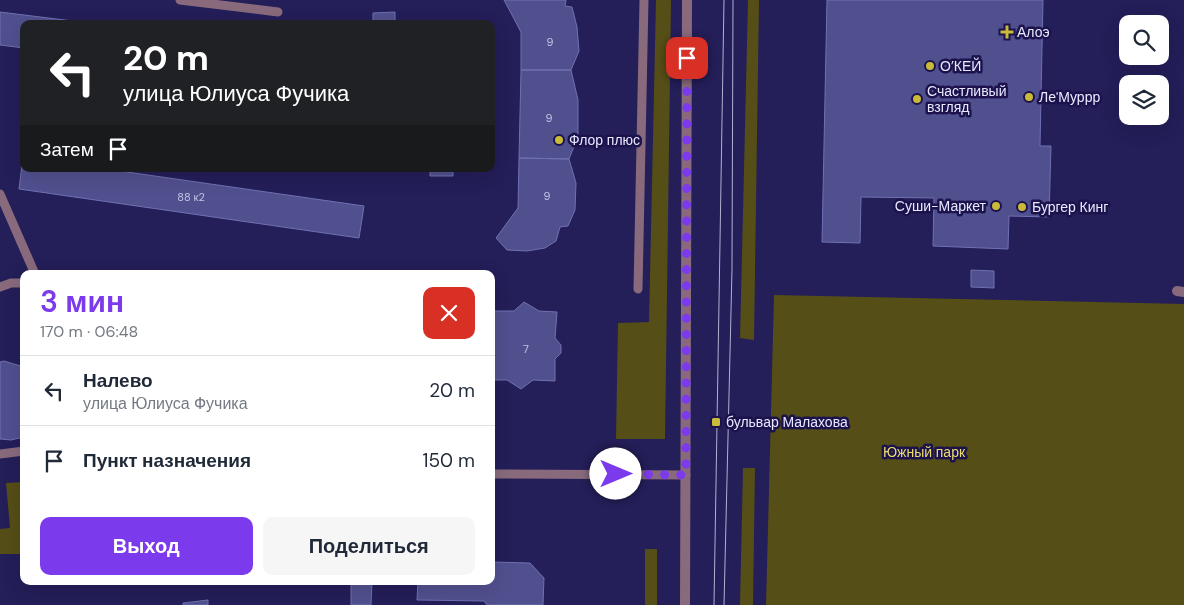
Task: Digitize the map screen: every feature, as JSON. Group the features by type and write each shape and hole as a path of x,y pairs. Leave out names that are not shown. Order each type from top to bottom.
{"street":[{"path":"685,605 687,0"}],"lane":[{"path":"180,0 278,12"},
{"path":"638,288 644,0"},
{"path":"0,194 33,270"},
{"path":"0,287 10,283 20,283"},
{"path":"0,454 20,452"},
{"path":"495,474 686,475"}],"green space":[{"path":"656,0 671,0 665,439 616,439 618,323 649,322"},
{"path":"748,0 759,0 754,340 740,338"},
{"name":"Южный парк","path":"774,295 1184,304 1184,605 766,605"},
{"path":"743,468 755,468 753,605 740,605"},
{"path":"20,482 20,554 0,554 0,529 10,528 6,483"},
{"path":"645,549 657,549 657,605 645,605"}],"building":[{"path":"504,0 566,0 565,6 572,7 577,27 579,51 571,70 521,70 521,32"},
{"path":"827,0 1043,0 1040,146 1051,146 1049,217 1009,216 1008,249 933,246 934,198 861,197 860,243 822,242"},
{"path":"0,12 65,20 20,20 20,48 0,45"},
{"path":"395,12 395,20 373,20 373,13"},
{"path":"521,70 571,70 578,100 578,137 569,159 519,158"},
{"path":"519,158 569,159 576,183 575,210 568,226 560,227 556,241 545,248 527,251 507,250 496,238 518,208"},
{"path":"21,172 127,172 364,206 359,238 19,189"},
{"path":"430,172 453,172 453,176 430,176"},
{"path":"971,270 994,271 994,288 971,287"},
{"path":"524,302 539,311 557,312 555,338 561,345 561,353 555,359 555,381 533,380 521,389 507,380 495,380 495,311 514,311"},
{"path":"4,361 20,366 20,438 11,440 0,439 0,362"},
{"path":"495,562 530,563 544,578 543,605 487,605 484,601 417,600 418,585 495,585"},
{"path":"351,585 372,585 371,605 351,605"},
{"path":"208,600 208,605 183,605 183,603"}],"tram line":[{"path":"714,605 724,0"},
{"path":"724,605 732,269 733,0"}],"place":[{"name":"Алоэ","path":"1007,32"},
{"name":"О’КЕЙ","path":"930,66"},
{"name":"Ле'Муррр","path":"1029,97"},
{"name":"Счастливый взгляд","path":"917,99"},
{"name":"Флор плюс","path":"559,140"},
{"name":"Суши-Маркет","path":"996,206"},
{"name":"Бургер Кинг","path":"1022,207"},
{"name":"бульвар Малахова","path":"716,422"}],"route":[{"path":"616,474 686,475 687,58"}]}
